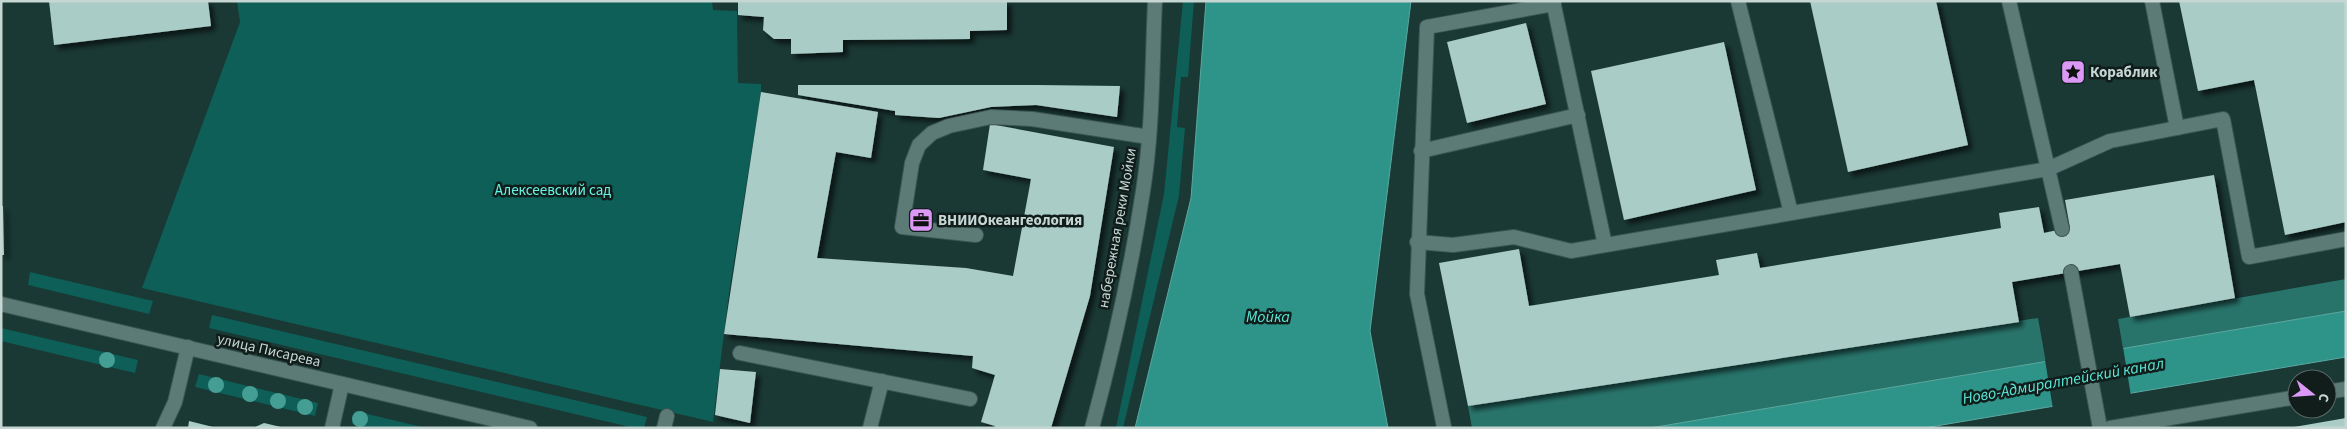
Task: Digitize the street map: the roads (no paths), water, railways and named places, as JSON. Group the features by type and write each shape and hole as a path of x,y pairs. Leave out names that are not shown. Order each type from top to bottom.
{"main road":[{"name":"набережная реки Мойки","path":"1092,428 1122,302 1144,190 1149,137 1155,1"},
{"path":"1738,1 1791,213"},
{"path":"2009,1 2062,229"},
{"path":"2152,1 2177,128"},
{"path":"1444,427 1417,294 1426,27 1554,3 1605,245"},
{"path":"1421,151 1578,115"},
{"path":"976,235 902,227 912,163 919,145 932,133 949,126 991,117 1032,119 1149,137"},
{"path":"1418,242 1453,245 1514,237 1571,251 2048,169 2110,141 2223,119 2249,257 2346,240"},
{"path":"2071,272 2100,428"},
{"name":"улица Писарева","path":"1,304 523,427"},
{"path":"163,428 175,402 188,348"},
{"path":"740,353 970,399"},
{"path":"870,428 882,381"},
{"path":"332,428 342,384"},
{"path":"2110,428 2287,399"}],"water":[{"name":"Мойка","path":"1206,1 1411,1 1370,331 1388,428 1135,428 1191,198"},
{"name":"Ново-Адмиралтейский канал","path":"2346,311 2346,357 1924,428 1650,428"}],"place":[{"name":"Кораблик","path":"2073,72"},
{"name":"ВНИИОкеангеология","path":"921,220"}],"park label":[{"name":"Алексеевский сад","path":"553,190"}]}
